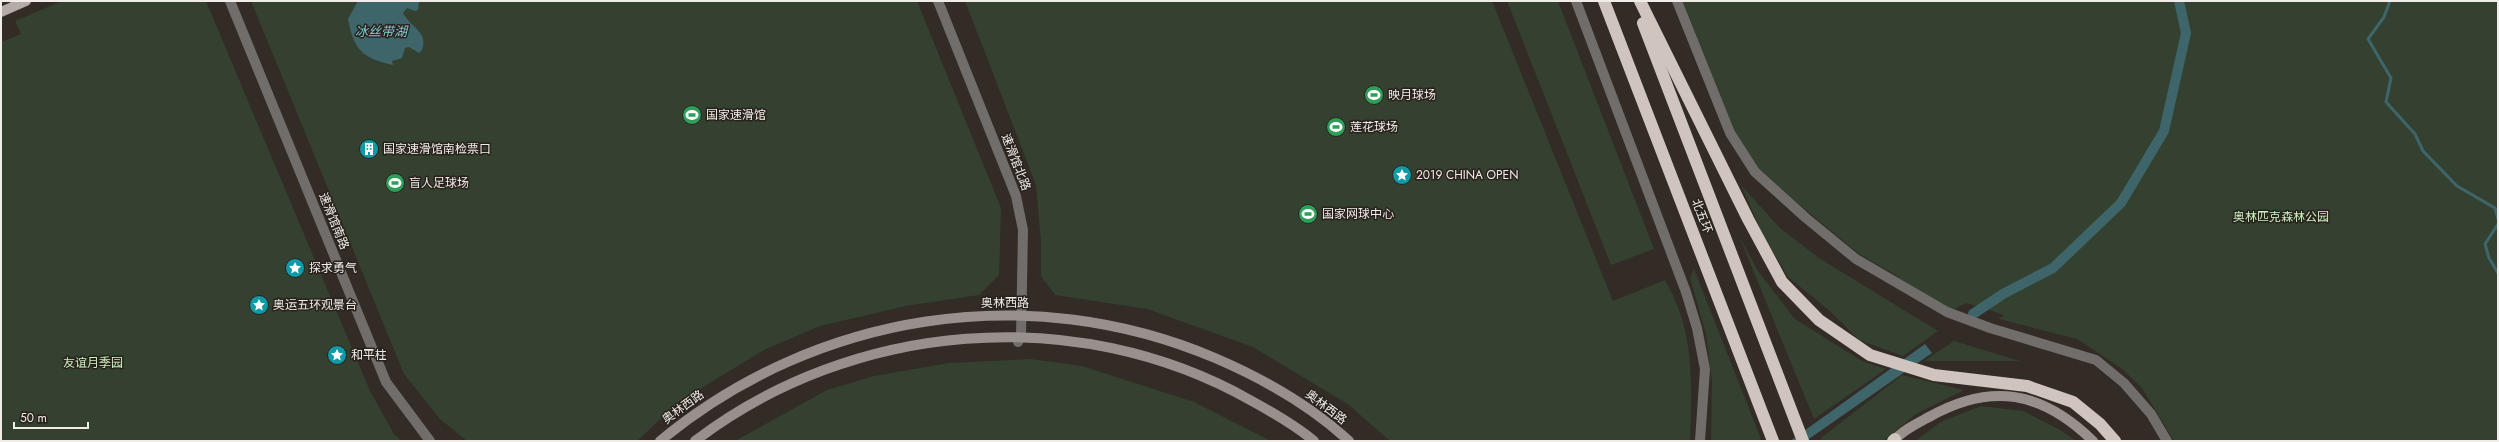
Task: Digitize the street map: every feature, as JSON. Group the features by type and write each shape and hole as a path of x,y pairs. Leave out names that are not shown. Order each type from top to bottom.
{"highway":[{"name":"北五环","path":"1635,1 1803,441"},
{"path":"1640,1 1748,219 1782,282 1819,320 1854,345 1876,357 1934,375 2027,386 2073,402 2100,424 2115,441"},
{"name":"北五环","path":"1604,3 1773,441"}],"main road":[{"path":"1,12 26,1"},
{"name":"奥林西路","path":"660,441 708,405 752,378 795,358 843,340 887,328 926,320 974,316 1066,318 1125,328 1199,352 1277,388 1328,422 1349,441"},
{"path":"695,441 734,414 778,389 851,360 941,340 982,336 1019,339 1071,340 1116,348 1193,372 1227,387 1257,404 1314,441"},
{"path":"1894,440 1918,422 1960,402 1985,396 2009,395 2041,403 2064,417 2093,441"}],"street":[{"name":"速滑馆南路","path":"230,1 386,382 430,441"},
{"name":"速滑馆北路","path":"938,1 1016,196 1023,230 1022,316 1019,339"},
{"path":"1576,1 1686,292 1697,328 1705,368 1700,441"},
{"path":"1677,1 1730,133 1755,172 1800,213 1856,259 1947,312 1990,328 2096,360 2124,383 2151,414 2167,441"}],"green space":[{"name":"友谊月季园","path":"62,1 206,1 370,391 394,434 402,441 1,441 1,42 21,34 15,21"},
{"name":"国家速滑馆","path":"251,1 917,1 1001,208 999,275 979,295 906,306 820,326 764,350 680,401 637,441 467,441 440,419 404,374"},
{"name":"国家网球中心","path":"965,1 1492,1 1613,301 1665,280 1675,299 1687,338 1690,358 1690,441 1390,441 1349,405 1253,347 1147,309 1055,295 1041,276 1041,242 1036,185"},
{"path":"1507,1 1558,1 1654,249 1611,265"},
{"name":"奥林匹克森林公园","path":"1683,1 2498,1 2498,441 2174,441 2142,388 2121,368 2077,339 1999,319 2004,315 1967,303 1952,310 1917,292 1894,274 1859,254 1755,168 1733,129"},
{"path":"1741,185 1780,228 1819,258 1938,331 1903,356 1859,340 1830,311 1788,277 1762,233"},
{"path":"1739,236 1758,271 1795,319 1862,361 1886,369 1814,419"},
{"path":"1694,269 1761,439 1759,441 1711,441 1712,382 1706,334 1690,278"},
{"path":"1954,341 2020,361 1924,361"},
{"path":"1031,359 1082,366 1194,402 1271,441 735,441 827,390 874,376 949,363"},
{"path":"1902,375 1964,390 1916,414 1883,441 1822,441 1821,438"},
{"path":"1981,406 2023,411 2062,431 2076,441 1915,441 1942,421"}],"water":[{"name":"冰丝带湖","path":"358,1 419,2 418,10 415,11 407,8 403,13 421,34 423,39 422,50 419,53 409,47 405,48 402,58 392,61 393,65 367,56 361,51 353,38 348,19"},
{"path":"1925,344 1932,353 1806,441 1790,441"}],"waterway":[{"path":"1973,314 2003,294 2053,268 2121,203 2164,131 2186,33 2179,1"},
{"path":"2390,1 2384,17 2368,39 2391,78 2386,102 2415,134 2423,151 2457,186 2495,208 2498,219"},
{"path":"2498,224 2485,244 2489,258 2498,273"}],"place":[{"name":"映月球场","path":"1374,95"},
{"name":"国家速滑馆","path":"692,115"},
{"name":"莲花球场","path":"1336,127"},
{"name":"国家速滑馆南检票口","path":"369,149"},
{"name":"2019 CHINA OPEN","path":"1402,175"},
{"name":"盲人足球场","path":"395,183"},
{"name":"国家网球中心","path":"1308,214"},
{"name":"探求勇气","path":"295,268"},
{"name":"奥运五环观景台","path":"259,305"},
{"name":"和平柱","path":"337,355"}]}
